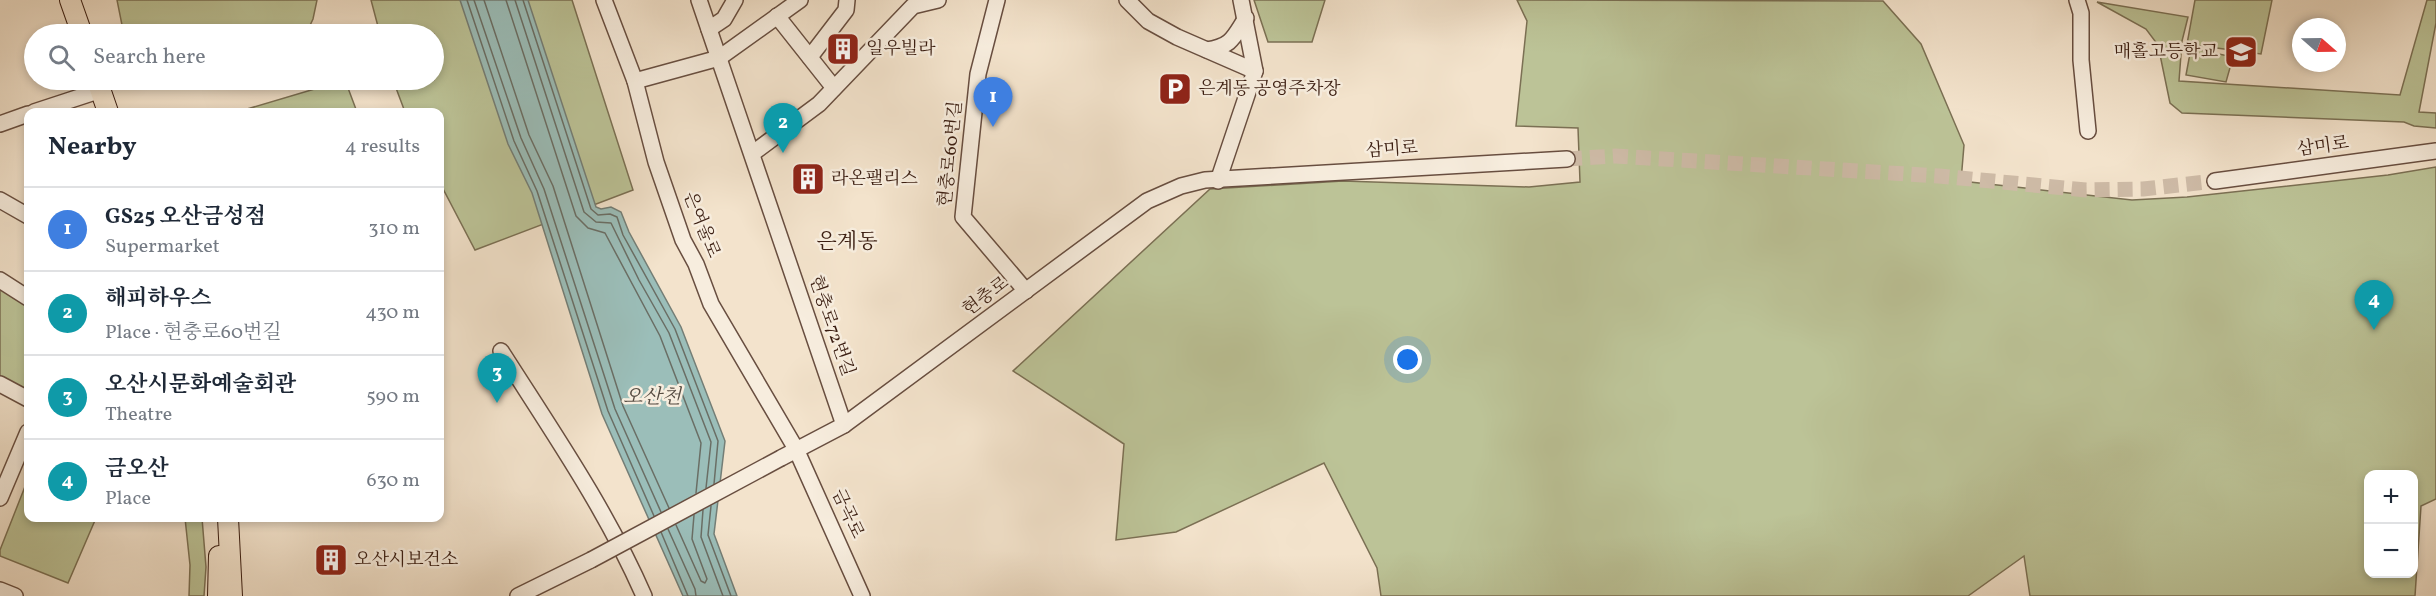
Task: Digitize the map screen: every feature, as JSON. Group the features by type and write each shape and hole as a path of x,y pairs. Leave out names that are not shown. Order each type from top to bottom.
{"main road":[{"path":"59,0 67,24"},
{"path":"70,0 78,24"},
{"path":"94,91 105,108"},
{"path":"216,522 218,596"},
{"path":"228,522 232,596"}],"street":[{"name":"은여울로","path":"604,0 635,81 660,173 683,240 696,264 711,304 796,449"},
{"name":"현충로72번길","path":"699,0 844,425"},
{"path":"709,29 724,19 735,0"},
{"path":"635,81 719,58 800,0"},
{"path":"810,57 846,10 847,0"},
{"path":"753,153 819,104 911,3 938,0"},
{"name":"현충로60번길","path":"997,0 978,74 963,217 1026,291"},
{"path":"1126,0 1148,21 1177,38 1255,71"},
{"path":"1218,181 1255,71 1241,0"},
{"path":"2077,0 2081,13 2081,60 2088,131"},
{"path":"777,16 834,88"},
{"path":"1207,50 1224,47 1233,39 1246,18"},
{"path":"45,108 94,91"},
{"path":"0,124 24,115"},
{"name":"삼미로","path":"2216,181 2436,151"},
{"name":"삼미로","path":"1218,181 1567,159"},
{"name":"현충로","path":"518,596 591,560 844,425 1147,201 1181,186 1205,180 1218,181"},
{"path":"0,200 24,214"},
{"path":"0,280 24,295"},
{"path":"501,351 598,504 627,557 644,596"},
{"path":"0,384 24,397"},
{"path":"0,498 24,441"},
{"name":"금곡로","path":"796,449 862,596"},
{"path":"0,590 15,596"}],"green space":[{"path":"117,0 317,0 311,24 122,24"},
{"path":"371,0 572,0 633,190 475,250 444,191 444,108 404,108 397,90 444,90 444,24 377,24"},
{"path":"1254,0 1325,0 1312,42 1268,42"},
{"path":"1517,0 1883,1 1921,44 1964,145 1961,181 2132,200 2187,197 2388,175 2436,167 2436,499 2421,506 2418,551 2418,470 2364,470 2364,578 2416,578 2415,596 2030,596 2024,556 1968,596 1381,596 1377,568 1324,463 1176,532 1116,540 1124,444 1013,371 1210,189 1343,181 1529,187 1580,182 1578,128 1516,126 1527,21"},
{"path":"2195,0 2272,0 2261,54 2187,44"},
{"path":"2427,0 2436,0 2436,23 2419,112 2436,113 2436,128 2414,126 2404,122 2182,113 2170,103 2158,45 2146,29 2097,2 2188,17 2182,41 2179,81 2400,95"},
{"path":"2191,48 2233,57 2226,82 2186,75"},
{"path":"311,90 349,90 356,108 250,108"},
{"path":"0,286 24,300 24,393 0,379"},
{"path":"24,489 24,522 94,522 68,583 0,556 0,550"},
{"path":"185,522 202,522 206,567 204,596 189,596 190,565"}],"water":[{"name":"오산천","path":"460,0 528,0 596,207 601,209 611,207 621,212 629,232 681,327 725,441 714,534 737,596 683,596 602,414 532,193 508,144"}],"tunnel":[{"path":"1567,159 1615,156 1939,176 2086,190 2143,189 2215,181"}],"place":[{"name":"일우빌라","path":"843,49"},
{"name":"매홀고등학교","path":"2241,52"},
{"name":"은계동 공영주차장","path":"1175,89"},
{"name":"GS25 오산금성점","path":"993,127"},
{"name":"해피하우스","path":"783,153"},
{"name":"라온팰리스","path":"808,179"},
{"name":"금오산","path":"2374,330"},
{"name":"오산시문화예술회관","path":"497,403"},
{"name":"오산시보건소","path":"331,560"}],"district":[{"name":"은계동","path":"847,242"}]}
